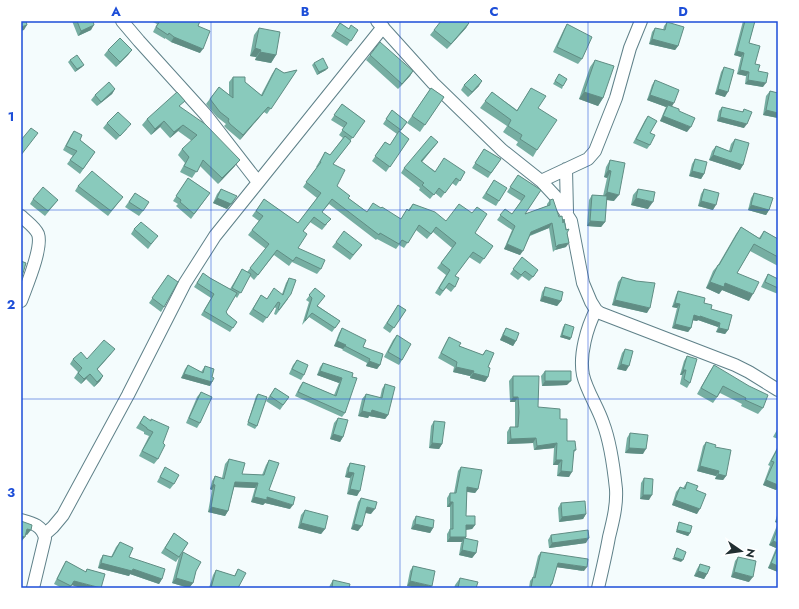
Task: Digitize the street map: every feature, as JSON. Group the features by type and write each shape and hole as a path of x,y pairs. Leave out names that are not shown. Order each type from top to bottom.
{"street":[{"path":"122,21 206,115 258,182"},
{"path":"541,181 588,159 597,147 616,98 630,48 641,21"},
{"path":"44,535 53,528 67,508 128,395 185,283 199,260 215,236 380,24 433,83 502,150 541,181 555,196 571,220 583,283 596,310 633,327 735,365 778,390"},
{"path":"566,169 567,213"},
{"path":"21,216 36,230 39,237 36,255 21,301"},
{"path":"596,310 587,333 583,355 583,375 604,424 612,462 616,499 614,517 598,588"},
{"path":"21,520 39,526 45,538 33,588"}],"building":[{"path":"21,21 26,21 27,25 21,27"},
{"path":"77,21 93,21 94,25 81,31"},
{"path":"160,21 200,21 198,26 210,31 203,49 174,37 169,33 168,35 156,27"},
{"path":"441,21 467,21 469,23 451,44 434,30"},
{"path":"745,21 755,21 749,43 760,46 755,64 760,65 758,71 768,73 766,83 748,80 749,72 740,70 744,53 737,51"},
{"path":"667,22 684,27 678,46 652,39 655,28 665,30"},
{"path":"340,23 349,29 351,25 358,30 351,41 335,31"},
{"path":"567,24 592,37 582,59 557,47"},
{"path":"259,28 280,32 276,55 260,52 261,50 255,48"},
{"path":"120,38 132,50 120,62 108,50"},
{"path":"380,42 413,71 402,84 370,55"},
{"path":"77,55 84,65 77,69 70,60"},
{"path":"323,58 328,68 319,72 314,63"},
{"path":"595,60 614,66 603,98 584,92"},
{"path":"724,67 734,70 728,92 718,89"},
{"path":"276,68 284,73 297,70 271,109 268,107 243,135 230,124 228,121 229,119 220,112 210,99 219,87 233,98 233,77 245,77 245,82 262,96"},
{"path":"475,74 482,81 472,92 464,85"},
{"path":"559,74 567,79 563,86 555,81"},
{"path":"655,80 679,90 674,103 650,95"},
{"path":"109,82 115,89 101,102 95,95"},
{"path":"431,88 444,97 425,125 412,116"},
{"path":"531,88 546,96 538,108 557,120 537,150 520,139 522,135 508,126 511,120 485,101 492,92 517,111"},
{"path":"770,91 778,93 778,113 766,110"},
{"path":"177,92 185,101 179,106 205,124 240,160 222,178 203,160 197,172 184,166 189,157 182,149 197,135 183,125 174,132 164,121 155,129 147,119"},
{"path":"342,104 365,121 353,138 342,130 347,123 334,115"},
{"path":"668,105 695,118 691,127 663,116"},
{"path":"722,107 743,112 744,109 752,112 747,124 720,117"},
{"path":"392,110 407,122 401,130 386,119"},
{"path":"118,112 131,124 120,136 107,123"},
{"path":"648,116 657,121 650,133 655,135 650,145 636,139"},
{"path":"31,128 38,133 21,155 21,140"},
{"path":"74,131 82,135 80,140 95,152 83,169 70,160 77,151 66,146"},
{"path":"399,131 409,139 390,167 375,156 385,142 390,145"},
{"path":"345,136 351,141 333,164 345,170 337,186 350,196 348,198 367,212 373,203 401,219 407,209 409,211 413,204 435,212 446,221 459,204 472,213 477,207 487,214 475,233 493,246 484,259 473,252 455,276 459,278 455,287 449,283 443,291 439,288 450,270 441,263 456,243 436,227 431,234 419,225 408,243 402,240 399,244 380,233 379,235 332,199 322,212 331,219 325,225 314,217 303,231 307,234 298,248 325,260 321,269 296,257 293,261 277,250 258,275 250,268 269,244 252,230 263,216 256,211 264,199 298,223 321,193 306,182 321,162 325,152 330,155"},
{"path":"431,136 438,142 421,161 435,172 444,158 465,172 460,181 456,178 445,193 439,188 434,195 422,185 424,183 404,168"},
{"path":"735,139 749,143 743,165 713,155 716,146 731,152"},
{"path":"484,149 501,159 491,173 475,163"},
{"path":"695,159 707,162 704,174 692,171"},
{"path":"610,160 625,163 619,195 607,192 611,171 608,170"},
{"path":"92,171 123,197 111,211 78,186"},
{"path":"518,175 541,190 525,214 550,205 550,200 553,199 559,217 562,216 563,223 564,219 566,230 569,229 567,233 569,243 558,245 556,247 552,223 531,232 523,251 507,244 515,226 500,215 505,209 512,214 525,196 510,187"},
{"path":"188,178 210,193 194,214 180,202 181,200 176,196"},
{"path":"494,180 507,188 499,201 486,193"},
{"path":"43,187 58,200 48,211 33,199"},
{"path":"221,189 237,196 231,204 217,198"},
{"path":"638,189 655,192 653,202 636,198"},
{"path":"704,189 719,193 716,205 701,201"},
{"path":"135,193 149,202 143,211 129,202"},
{"path":"754,193 773,198 769,210 751,205"},
{"path":"592,195 607,196 605,222 590,221"},
{"path":"141,222 158,236 151,244 134,229"},
{"path":"741,227 760,239 764,231 778,239 778,257 754,244 737,273 759,282 753,294 725,283 724,287 710,282 718,265"},
{"path":"344,231 362,245 353,255 336,242"},
{"path":"522,257 538,270 533,277 525,271 521,275 513,269"},
{"path":"21,261 26,263 21,280"},
{"path":"242,269 251,274 241,293 232,288"},
{"path":"203,273 237,293 226,312 237,322 233,328 204,311 214,294 197,283"},
{"path":"768,274 778,279 778,288 765,282"},
{"path":"168,275 178,282 164,307 152,298"},
{"path":"622,277 636,281 655,283 650,308 615,300"},
{"path":"289,278 296,280 291,294 279,310 280,303 278,302 267,318 253,309 261,295 267,299 274,288 283,295"},
{"path":"545,287 563,292 561,301 543,296"},
{"path":"315,288 325,296 317,306 340,321 335,328 312,313 305,321 312,298 309,295"},
{"path":"678,291 705,298 704,303 712,305 711,309 732,315 728,330 719,328 720,323 694,315 691,328 675,324 680,304 675,303"},
{"path":"398,305 406,310 394,328 387,323"},
{"path":"565,324 574,327 571,338 562,335"},
{"path":"342,328 366,340 363,347 383,354 380,365 369,361 370,359 337,341"},
{"path":"506,328 519,333 516,341 503,335"},
{"path":"397,335 411,344 402,360 388,352"},
{"path":"449,337 461,343 459,346 483,355 486,350 494,353 488,367 490,368 488,377 473,373 474,371 456,367 457,362 441,353"},
{"path":"104,340 115,349 97,369 103,376 97,382 90,374 84,379 78,373 82,368 73,359 81,352 87,359"},
{"path":"625,349 633,351 629,366 621,364"},
{"path":"687,356 697,359 690,383 684,379 686,370 683,370"},
{"path":"297,360 308,365 304,375 292,369"},
{"path":"323,363 353,373 352,377 357,378 345,413 298,392 303,382 336,396 342,378 320,371"},
{"path":"188,365 203,373 205,366 214,369 212,377 214,378 212,382 184,374"},
{"path":"714,365 749,386 768,395 763,408 745,400 746,398 723,386 717,397 701,388"},
{"path":"545,371 571,371 571,381 545,381"},
{"path":"513,376 539,376 538,407 560,409 560,419 567,419 567,441 575,441 576,450 574,450 572,472 561,471 562,460 556,460 557,443 537,446 536,438 511,439 510,427 518,427 519,412 518,397 513,397"},
{"path":"385,384 395,387 388,415 372,410 371,413 362,411 366,394 382,398"},
{"path":"275,388 289,397 283,405 270,396"},
{"path":"201,392 212,397 200,423 189,418"},
{"path":"258,394 267,397 257,426 248,422"},
{"path":"144,416 151,421 151,419 169,427 163,443 165,445 158,459 142,451 153,432 140,423"},
{"path":"338,418 348,420 343,437 333,434"},
{"path":"434,421 445,422 442,444 432,443"},
{"path":"630,433 648,435 646,449 629,448"},
{"path":"706,442 716,445 715,447 731,450 726,476 718,474 719,471 700,466"},
{"path":"778,448 778,485 766,480 774,462 771,461"},
{"path":"229,459 245,463 242,474 264,475 269,460 279,463 269,490 295,497 293,505 267,497 267,500 254,497 258,483 235,482 228,511 211,507 215,476 224,479"},
{"path":"350,463 365,466 360,491 350,489 354,473 348,472"},
{"path":"165,467 179,475 174,484 160,477"},
{"path":"461,467 482,470 478,489 467,487 466,516 475,516 475,525 466,525 466,537 450,537 450,529 453,529 453,502 450,502 450,493 456,493"},
{"path":"644,478 653,479 652,495 643,495"},
{"path":"687,482 698,486 696,490 706,494 700,509 675,500 680,487 685,489"},
{"path":"361,498 377,502 375,509 367,507 362,526 354,524"},
{"path":"585,501 586,514 562,517 561,503"},
{"path":"305,510 328,516 325,529 301,523"},
{"path":"416,516 434,520 433,528 415,524"},
{"path":"21,521 32,525 31,530 27,529 25,537 21,536"},
{"path":"679,522 692,526 690,533 677,530"},
{"path":"778,527 778,543 773,541"},
{"path":"588,530 589,538 552,543 551,535"},
{"path":"174,533 188,543 179,557 165,548"},
{"path":"464,538 478,541 476,553 462,550"},
{"path":"120,542 133,548 129,557 165,569 162,579 133,569 132,571 101,563 103,555 112,557"},
{"path":"778,547 778,566 771,563"},
{"path":"677,548 686,552 683,560 674,557"},
{"path":"183,552 201,562 196,571 193,583 176,578"},
{"path":"541,552 588,559 587,567 558,563 550,588 531,588"},
{"path":"738,557 756,561 753,577 734,572"},
{"path":"66,561 86,572 87,569 105,574 101,588 74,581 71,586 57,579"},
{"path":"700,564 710,567 707,574 698,571"},
{"path":"413,566 435,571 432,586 410,581"},
{"path":"238,569 246,573 238,588 211,588 216,570 235,576"},
{"path":"460,578 478,582 476,588 458,588"},
{"path":"333,580 350,584 349,588 332,588"}]}
